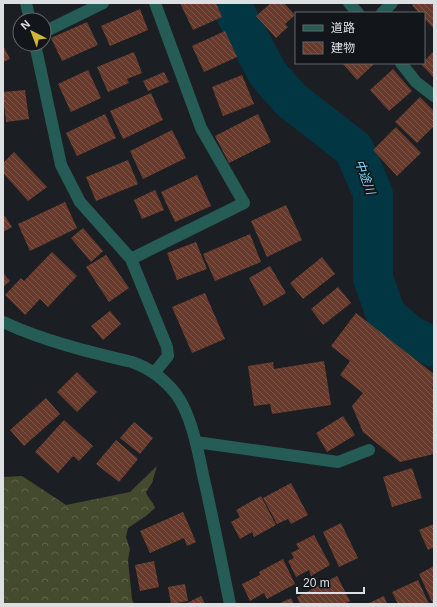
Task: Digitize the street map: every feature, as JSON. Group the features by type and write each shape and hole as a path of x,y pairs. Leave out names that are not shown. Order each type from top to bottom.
{"street":[{"path":"52,28 102,3"},
{"path":"131,259 244,203 201,128 155,3"},
{"path":"349,3 357,12"},
{"path":"383,12 392,3"},
{"path":"37,52 61,165 80,202 131,259 169,352 168,356 154,373"},
{"path":"402,64 416,82 434,96"},
{"path":"3,322 46,340 123,359 140,365 154,373 170,387 181,401 196,442 230,604"},
{"path":"196,442 338,462 369,450"}],"green space":[{"path":"157,466 152,483 146,492 155,508 128,528 126,537 130,549 128,560 132,599 134,604 3,604 3,477 22,476 66,505 130,492"}],"building":[{"path":"180,3 216,3 222,17 193,30"},
{"path":"271,3 284,3 295,15 285,24 288,27 276,38 256,16"},
{"path":"414,3 434,3 434,29 425,19 425,12 418,12 412,5"},
{"path":"140,9 148,30 110,46 101,26"},
{"path":"87,22 98,45 62,61 52,38"},
{"path":"225,31 237,57 204,72 192,46"},
{"path":"3,45 10,59 3,62"},
{"path":"434,51 434,78 421,64 425,64 425,60"},
{"path":"134,52 142,73 127,79 129,83 108,92 97,67"},
{"path":"343,64 374,64 357,80"},
{"path":"393,69 412,91 389,111 370,90"},
{"path":"88,70 101,98 71,112 58,84"},
{"path":"164,72 169,82 148,91 143,81"},
{"path":"242,75 254,104 223,116 212,87"},
{"path":"25,90 29,119 6,122 3,92"},
{"path":"151,93 163,120 123,139 110,111"},
{"path":"420,97 434,111 434,126 417,143 395,122"},
{"path":"105,114 116,138 77,156 66,133"},
{"path":"258,114 271,142 229,163 215,136"},
{"path":"396,127 421,153 397,176 373,150"},
{"path":"172,130 186,158 143,179 130,151"},
{"path":"14,152 47,187 28,201 3,173 3,163"},
{"path":"128,160 138,184 96,201 86,177"},
{"path":"197,175 211,206 175,222 161,192"},
{"path":"155,190 164,210 142,219 134,200"},
{"path":"65,202 77,228 30,251 18,224"},
{"path":"286,205 302,240 267,257 251,221"},
{"path":"5,216 12,227 3,232 3,217"},
{"path":"83,228 103,251 91,262 71,238"},
{"path":"250,234 261,262 215,281 203,254"},
{"path":"196,242 207,269 177,280 167,253"},
{"path":"52,252 77,276 48,307 40,299 25,315 5,295 21,278 24,281"},
{"path":"106,255 129,288 109,302 86,267"},
{"path":"322,257 335,274 303,299 290,283"},
{"path":"270,266 286,293 264,306 249,278"},
{"path":"3,273 10,281 3,287"},
{"path":"338,287 351,303 323,325 311,309"},
{"path":"205,293 225,339 192,353 172,307"},
{"path":"110,311 121,324 103,340 91,326"},
{"path":"356,313 434,374 434,385 432,388 434,389 434,454 400,462 363,432 352,406 363,393 340,375 350,361 331,346"},
{"path":"324,361 331,405 272,414 270,404 254,406 248,366 273,362 274,369"},
{"path":"77,372 97,392 77,412 57,392"},
{"path":"46,398 60,414 24,446 10,430"},
{"path":"343,416 355,435 327,452 316,433"},
{"path":"64,420 93,446 79,461 73,456 58,473 35,452"},
{"path":"134,422 153,438 140,454 120,438"},
{"path":"116,440 138,459 119,482 96,464"},
{"path":"412,468 422,498 392,507 383,477"},
{"path":"291,483 308,515 291,524 288,519 277,524 263,498"},
{"path":"261,496 276,525 254,537 252,532 240,539 231,522 240,517 236,510"},
{"path":"183,512 196,542 187,546 184,538 150,553 140,531"},
{"path":"341,523 358,558 339,567 323,532"},
{"path":"434,524 434,547 428,550 419,530"},
{"path":"314,535 330,565 311,576 309,570 296,577 288,561 294,558 291,553 299,549 296,544"},
{"path":"283,559 295,584 267,599 264,593 250,601 242,584 260,575 259,572"},
{"path":"154,561 159,587 140,591 135,565"},
{"path":"434,566 434,604 433,604 419,574"},
{"path":"337,576 350,601 344,604 300,604 297,597"},
{"path":"418,580 429,604 398,604 392,592"},
{"path":"185,584 188,601 171,604 168,587"},
{"path":"201,596 205,604 185,604"},
{"path":"384,596 387,604 367,604"},
{"path":"291,598 294,604 278,604"}],"waterway":[{"name":"中途川","path":"230,3 268,74 291,100 354,149 373,194 373,278 386,315 411,336 434,347"}]}
